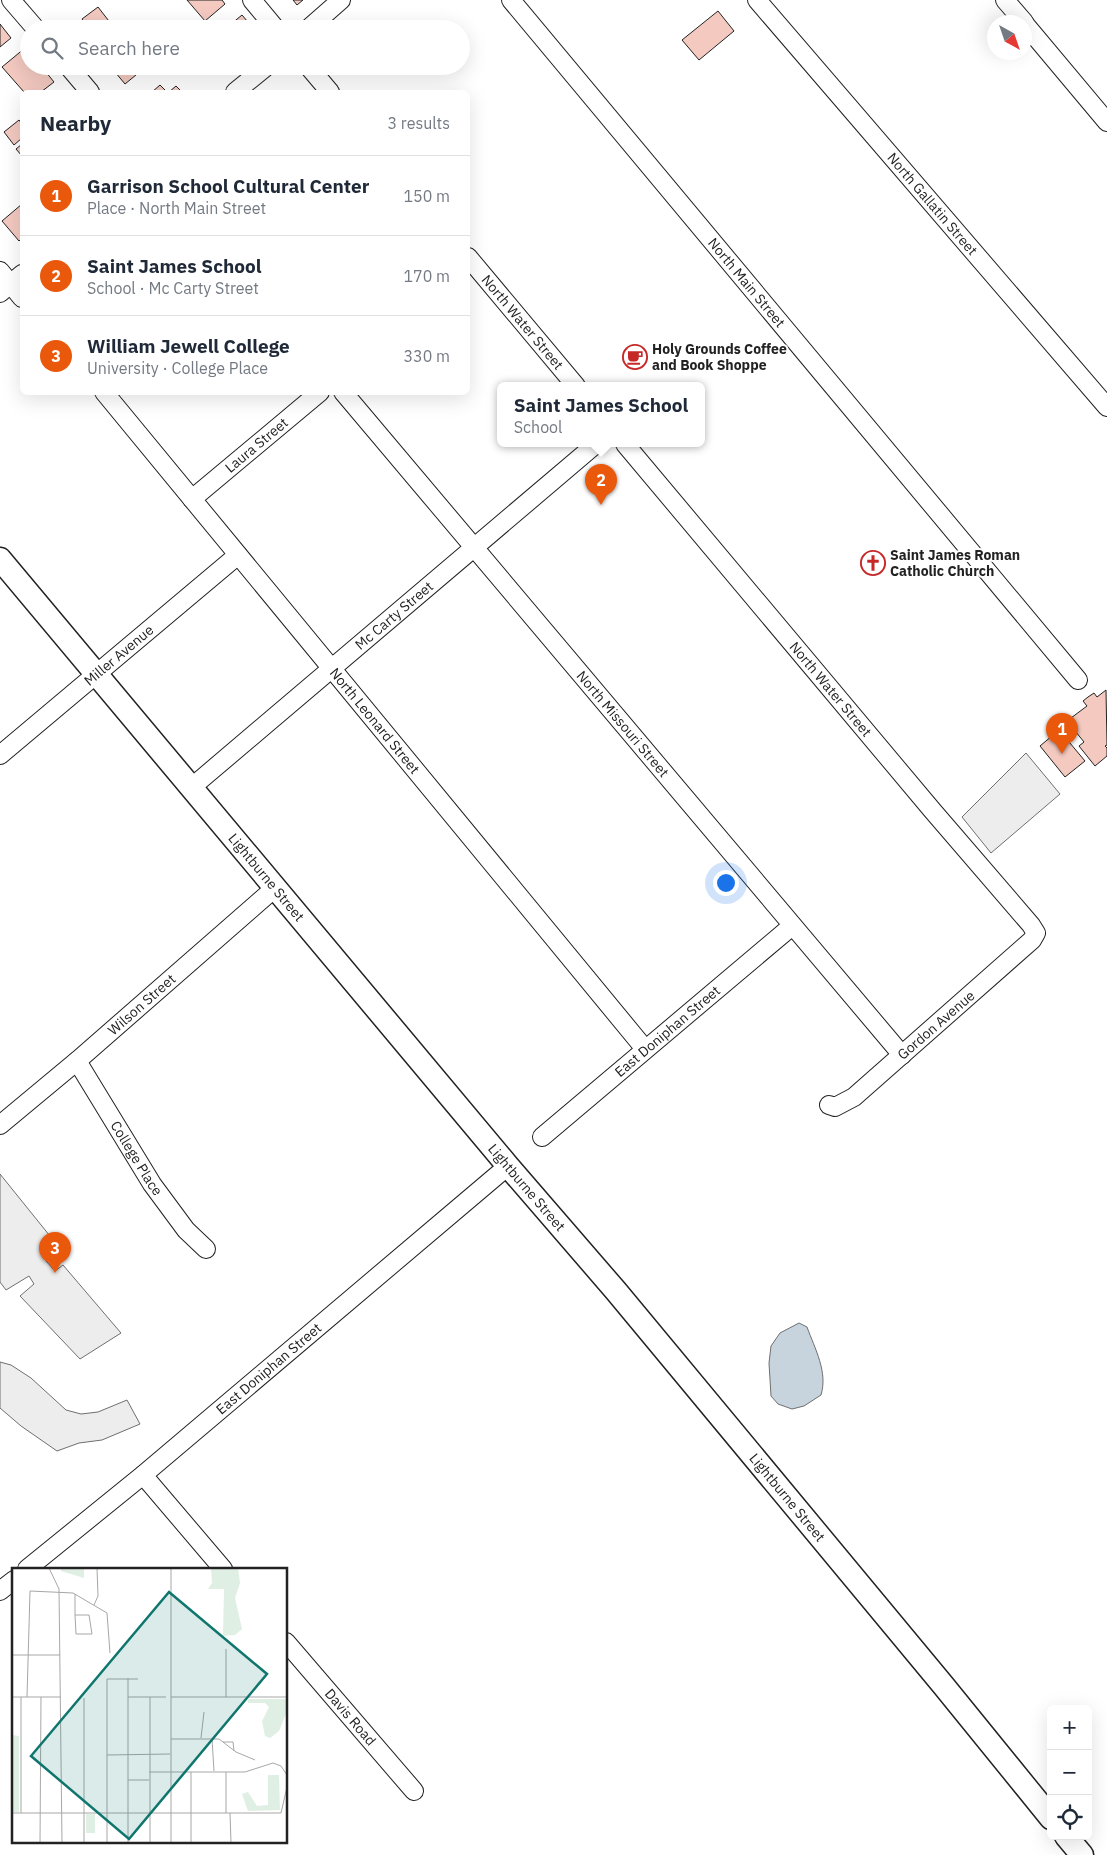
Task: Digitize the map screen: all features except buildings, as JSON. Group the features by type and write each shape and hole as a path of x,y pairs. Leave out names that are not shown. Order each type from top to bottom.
{"main road":[{"name":"Lightburne Street","path":"0,559 508,1166 616,1292 1047,1813"},
{"path":"1069,1840 1082,1855"}],"street":[{"path":"11,0 28,20"},
{"path":"252,0 269,20"},
{"path":"319,20 342,0"},
{"name":"North Main Street","path":"512,0 1078,680"},
{"name":"North Gallatin Street","path":"758,0 1107,407"},
{"path":"1006,0 1018,15"},
{"path":"1032,33 1107,122"},
{"path":"76,75 88,90"},
{"path":"237,90 255,75"},
{"path":"316,75 328,90"},
{"name":"North Water Street","path":"470,260 573,382"},
{"path":"8,281 20,296"},
{"name":"North Leonard Street","path":"106,395 646,1049"},
{"name":"Laura Street","path":"192,500 316,395"},
{"name":"North Missouri Street","path":"346,395 902,1055"},
{"name":"Mc Carty Street","path":"192,787 592,447"},
{"name":"North Water Street","path":"628,447 1036,933"},
{"name":"Miller Avenue","path":"0,755 238,555"},
{"name":"Wilson Street","path":"2,1122 77,1061 276,887"},
{"name":"East Doniphan Street","path":"542,1137 792,926"},
{"name":"Gordon Avenue","path":"829,1105 835,1107 854,1097 1032,940 1036,933"},
{"name":"College Place","path":"77,1061 152,1184 186,1230 206,1249"},
{"name":"East Doniphan Street","path":"28,1568 143,1475 508,1166"},
{"path":"143,1475 222,1568"},
{"path":"0,1591 12,1582"},
{"name":"Davis Road","path":"288,1644 414,1791"}],"shaded area":[{"path":"1026,753 1060,794 991,853 962,817"},
{"path":"0,1174 54,1241 45,1253 48,1255 46,1261 55,1271 63,1265 121,1333 80,1359 20,1296 34,1284 29,1276 6,1290 0,1282"},
{"path":"799,1323 807,1327 817,1352 822,1369 823,1386 821,1395 804,1406 792,1409 778,1404 771,1396 769,1363 771,1346 780,1333"},
{"path":"0,1362 11,1365 31,1378 66,1410 81,1414 98,1412 127,1400 140,1424 102,1440 79,1443 57,1451 21,1426 0,1408"}],"place":[{"name":"Holy Grounds Coffee and Book Shoppe","path":"635,357"},
{"name":"Saint James School","path":"601,505"},
{"name":"Saint James Roman Catholic Church","path":"873,563"},
{"name":"Garrison School Cultural Center","path":"1062,754"},
{"name":"William Jewell College","path":"55,1273"}]}
